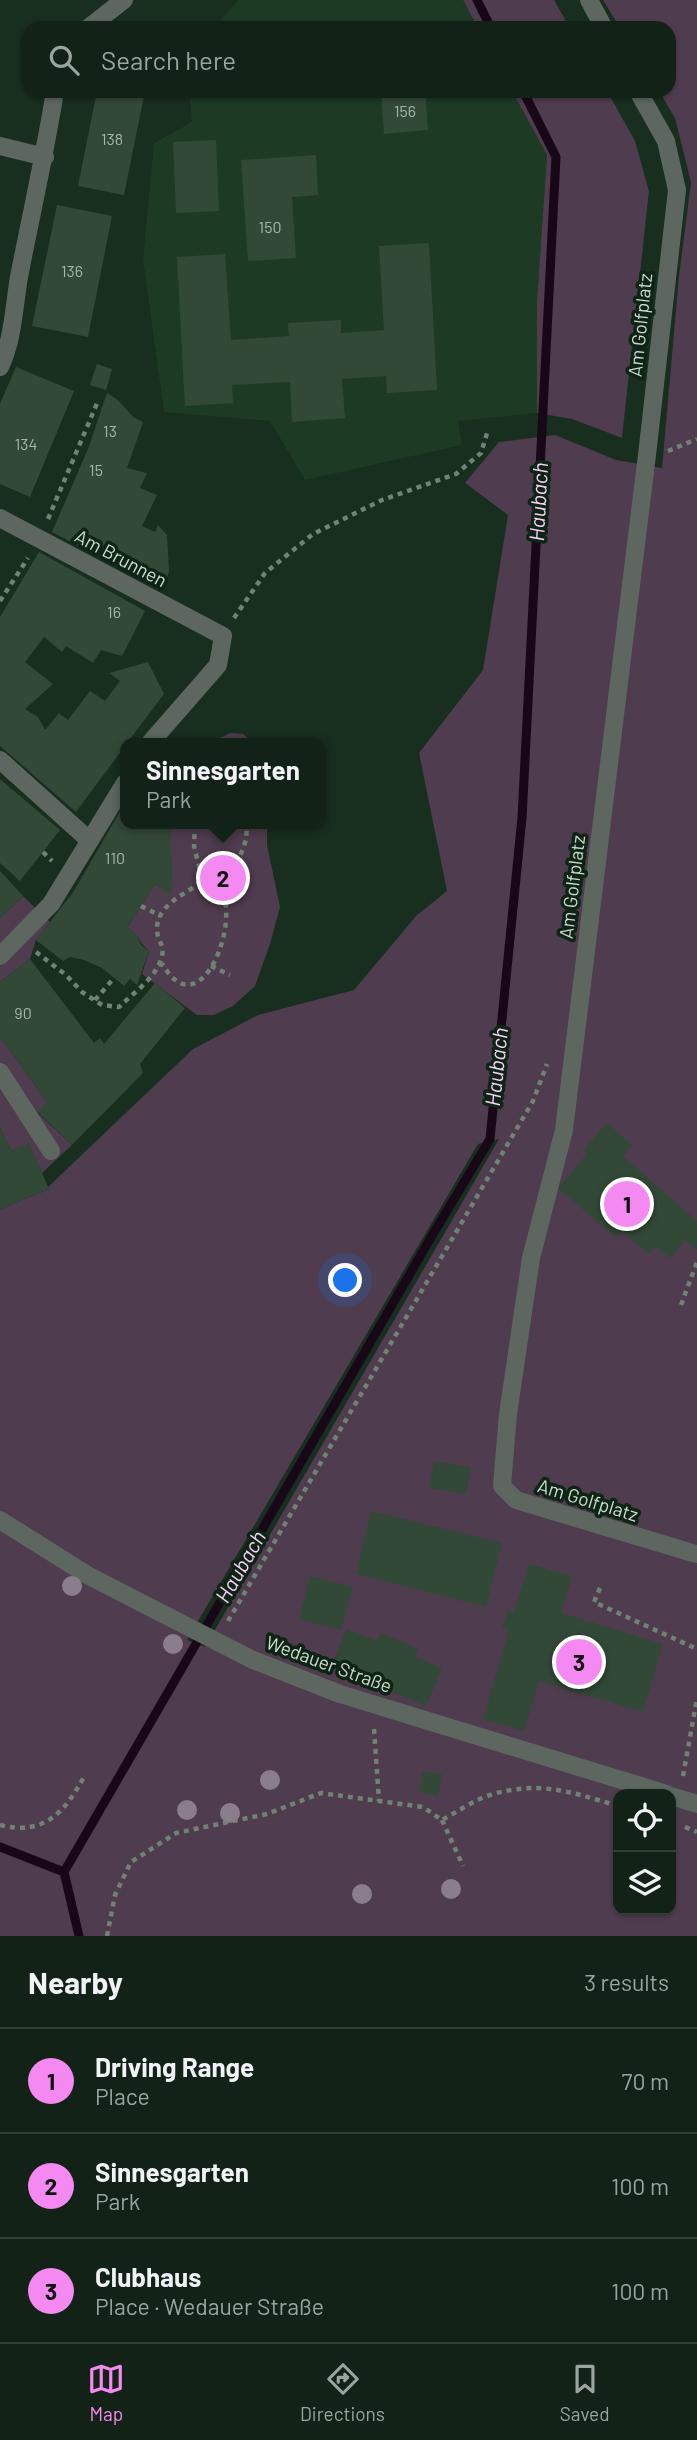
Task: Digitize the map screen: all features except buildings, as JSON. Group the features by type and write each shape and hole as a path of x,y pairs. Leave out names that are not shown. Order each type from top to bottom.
{"street":[{"path":"97,21 124,0"},
{"path":"589,0 600,21"},
{"path":"0,367 6,354 45,158 54,98"},
{"name":"Am Golfplatz","path":"642,98 666,141 677,190 564,1130 531,1258 508,1414 502,1486 516,1500 696,1554"},
{"path":"0,146 45,158"},
{"name":"Am Brunnen","path":"0,518 223,636"},
{"path":"154,738 218,665 223,636"},
{"path":"0,760 89,840"},
{"path":"0,956 51,904 120,791"},
{"path":"0,1072 51,1151"},
{"name":"Wedauer Straße","path":"0,1520 89,1576 254,1660 340,1694 649,1789"},
{"name":"Wedauer Straße","path":"676,1797 697,1804"}],"path":[{"path":"0,601 40,539 97,401"},
{"path":"223,636 265,573 313,534 382,500 457,474 481,453 488,430"},
{"path":"194,829 194,845 203,883"},
{"path":"216,887 241,855 246,829"},
{"path":"17,940 49,960 94,1000 102,1005 119,1007 154,973 159,964 163,946 157,929 160,916 175,899 203,883 223,891 226,924 222,942 211,965 197,982 189,986 180,984 171,979 163,965 159,964"},
{"path":"141,906 160,916"},
{"path":"211,965 230,975"},
{"path":"94,1000 114,978"},
{"path":"213,1640 533,1101 551,1054"},
{"path":"681,1305 697,1262"},
{"path":"600,1588 594,1602 697,1649"},
{"path":"674,1789 697,1698"},
{"path":"372,1704 379,1801"},
{"path":"0,1825 27,1829 41,1825 56,1816 72,1799 85,1775"},
{"path":"442,1820 488,1795 533,1786 572,1792 613,1805"},
{"path":"107,1936 115,1895 131,1862 176,1833 267,1814 321,1793 424,1807 442,1820 463,1866"}],"shaded area":[{"path":"239,0 463,0 474,21 219,21"},
{"path":"463,0 554,0 566,21 474,21"},
{"path":"603,0 697,0 697,1936 0,1936 0,1209 49,1189 48,1187 193,1049 258,1015 354,990 416,916 447,891 419,753 483,670 508,515 465,483 499,442 555,435 616,460 662,468 679,276 691,182 675,118 663,98 676,98 676,21 616,21","holes":["499,1139 205,1647 187,1640 478,1144"]},
{"path":"190,98 516,98 547,155 537,300 537,413 458,421 462,445 305,480 270,421 164,412 143,259 154,143 192,122"},
{"path":"516,98 611,98 635,141 649,191 622,438 572,419 537,413 537,300 547,155"},
{"path":"230,733 243,734 248,738 220,738"},
{"path":"170,829 267,829 267,845 280,907 270,944 255,986 233,1006 214,1015 197,1015 142,974 149,951 127,928 155,884 171,894"},
{"path":"23,896 50,922 36,940 30,959 0,982 0,918"},
{"path":"0,1036 47,1102 38,1113 72,1145 42,1173 29,1144 11,1151 0,1127"}],"waterway":[{"name":"Haubach","path":"477,0 488,21"},
{"name":"Haubach","path":"79,1936 64,1872 490,1139 522,818 556,157 526,98"},
{"path":"0,1847 64,1872"}],"place":[{"name":"Sinnesgarten","path":"223,878"},
{"name":"Driving Range","path":"627,1204"},
{"name":"Clubhaus","path":"579,1662"}]}
